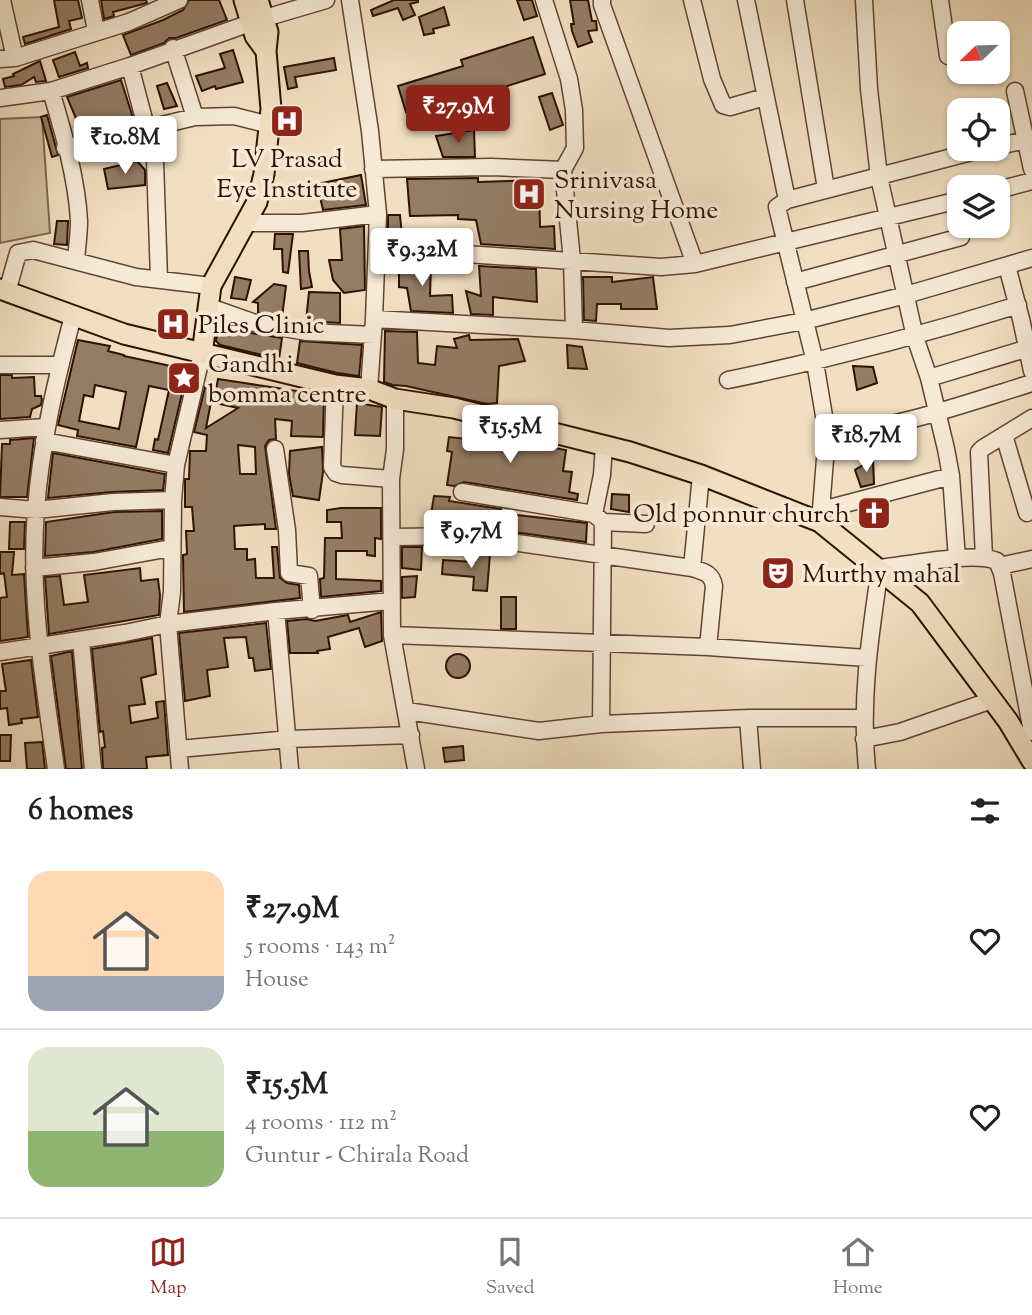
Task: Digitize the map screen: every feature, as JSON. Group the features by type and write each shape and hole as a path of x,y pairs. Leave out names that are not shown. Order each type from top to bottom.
{"main road":[{"path":"202,354 211,286 257,202 264,174 270,125 266,51 255,36 258,13 244,0"},
{"path":"4,290 124,334 335,385 369,389 395,399 454,408 604,444 821,516 920,603 1030,752"}],"street":[{"path":"2,0 8,58 129,22 179,0"},
{"path":"90,0 96,32"},
{"path":"0,98 51,91 130,66 258,13 326,0"},
{"path":"350,0 365,90 378,214 369,389"},
{"path":"544,0 569,79 574,110 575,148 563,170 572,260 574,330"},
{"path":"602,0 695,264"},
{"path":"692,0 712,79 723,105 730,107 765,97"},
{"path":"746,0 787,200"},
{"path":"795,0 826,189"},
{"path":"864,0 869,89 879,177 915,337 929,378 951,476 957,559"},
{"path":"940,0 947,49"},
{"path":"173,48 195,117"},
{"path":"130,66 155,161 159,279"},
{"path":"51,91 63,131 77,200 79,224 76,260"},
{"path":"1015,91 1029,140 1032,169"},
{"path":"65,148 195,117 234,116 270,125"},
{"path":"1010,144 1029,140"},
{"path":"947,159 787,200 778,207 815,362 827,434 821,516 951,476"},
{"path":"373,169 491,166 563,170"},
{"path":"1010,187 1032,181"},
{"path":"377,248 661,267 695,264 784,240 947,203"},
{"path":"247,223 302,223 378,214"},
{"path":"794,282 957,238"},
{"path":"4,290 18,253 33,250 136,277 211,286"},
{"path":"207,306 255,323 307,332 373,327 574,330 668,338 730,335 804,321 906,295 1032,258"},
{"path":"1007,266 1024,313 1032,371"},
{"path":"728,380 1024,313"},
{"path":"56,769 39,647 34,568 36,510 45,434 73,316"},
{"path":"929,378 1029,348"},
{"path":"180,769 167,624 172,592 173,500 176,465 202,354"},
{"path":"0,365 60,365"},
{"path":"827,434 936,412 1032,383"},
{"path":"335,385 332,467 336,473 342,475 391,479"},
{"path":"395,399 395,449 391,479 392,635 416,769"},
{"path":"984,557 978,459 983,447 1032,418"},
{"path":"0,430 45,434 176,465"},
{"path":"1004,435 1027,513"},
{"path":"601,724 603,554 598,518 604,444"},
{"path":"275,449 287,530 289,573 309,576 312,610"},
{"path":"692,568 701,474"},
{"path":"462,492 598,518 646,524"},
{"path":"0,507 36,510 113,502 173,500"},
{"path":"392,537 470,536 603,554 708,573 713,579 708,647"},
{"path":"34,568 94,562 171,548"},
{"path":"867,769 863,718 867,658 880,568 984,557 997,561 1032,732"},
{"path":"1000,566 1032,559"},
{"path":"0,652 167,624 391,601"},
{"path":"276,611 290,769"},
{"path":"392,635 708,647 867,658"},
{"path":"81,640 93,769"},
{"path":"864,739 900,732 992,700"},
{"path":"407,711 540,731 601,724 748,718 863,718"},
{"path":"748,718 752,769"},
{"path":"179,749 289,739 411,735"}],"shaded area":[{"path":"42,117 50,233 0,243 0,119"}],"building":[{"path":"54,0 78,0 82,18 69,21 71,29 25,44 23,37 59,27"},
{"path":"101,0 146,0 147,3 113,12 114,16 104,19"},
{"path":"189,0 219,0 227,20 169,38 164,43 131,55 123,35 183,10"},
{"path":"394,0 418,0 410,4 415,15 403,20 398,8 373,16 371,10"},
{"path":"517,0 532,0 537,16 524,20"},
{"path":"570,0 588,0 592,21 596,21 597,30 588,31 592,42 578,47 572,31 571,24 574,24"},
{"path":"444,7 449,25 433,29 434,33 424,35 419,17"},
{"path":"533,37 545,74 473,97 471,92 406,112 398,86 463,66 461,60"},
{"path":"233,50 243,82 202,91 196,76 225,68 220,54"},
{"path":"75,52 80,66 87,63 88,68 59,77 53,60"},
{"path":"334,58 336,70 295,77 297,87 288,89 284,67"},
{"path":"40,61 46,81 36,82 34,77 21,85 5,87 3,79 14,76 13,74"},
{"path":"121,80 134,121 82,133 67,97"},
{"path":"167,83 177,106 164,109 157,86"},
{"path":"552,93 563,125 550,130 539,97"},
{"path":"283,113 300,113 300,129 281,129"},
{"path":"47,115 58,155 52,157 41,117"},
{"path":"474,130 475,157 443,157 436,136"},
{"path":"137,161 145,170 145,185 108,189 104,169"},
{"path":"361,175 366,205 323,210 317,184"},
{"path":"478,178 478,182 539,180 540,227 554,226 555,249 481,244 476,220 458,219 458,215 410,216 407,179"},
{"path":"388,215 400,215 402,236 388,237"},
{"path":"57,221 68,221 67,245 54,244"},
{"path":"364,226 365,290 344,293 333,280 329,260 342,260 340,229"},
{"path":"275,234 293,234 288,273 283,272 282,249 274,249"},
{"path":"299,251 308,251 312,287 301,289"},
{"path":"399,260 431,262 430,296 452,295 453,313 411,311 407,288 399,287"},
{"path":"479,266 536,269 537,302 493,297 493,315 471,314 466,291 481,296"},
{"path":"235,277 251,280 246,300 231,298"},
{"path":"583,277 612,277 612,282 653,277 657,309 621,309 621,304 597,304 596,321 584,320"},
{"path":"274,284 286,286 282,317 258,313 258,303 253,302"},
{"path":"309,292 340,293 340,323 306,321"},
{"path":"168,310 184,315 179,335 163,331"},
{"path":"219,321 251,333 282,338 279,359 220,345 216,341"},
{"path":"385,331 417,332 418,363 435,365 437,346 457,348 454,339 469,335 470,340 518,339 525,361 499,366 497,403 487,404 393,385 384,382"},
{"path":"78,340 110,346 108,351 124,356 171,366 169,378 185,381 168,453 153,450 155,439 158,440 169,390 149,386 136,447 77,436 78,430 58,425","holes":["95,385 126,392 119,429 79,421 84,395 93,397"]},
{"path":"300,341 362,345 359,376 297,363"},
{"path":"567,345 582,347 587,369 568,368"},
{"path":"853,366 873,367 877,383 857,390"},
{"path":"0,375 12,375 12,378 34,377 35,396 41,396 42,400 41,405 32,409 30,417 0,419"},
{"path":"218,379 324,395 323,437 291,436 292,421 275,419 276,439 269,440 265,446 276,529 265,529 265,524 234,526 235,549 247,549 247,560 255,559 256,578 274,578 272,547 277,547 280,578 287,583 299,585 300,598 184,612 183,555 187,554 186,531 194,531 192,507 185,507 185,479 189,479 190,451 206,451 207,435 194,432 205,387 216,390","holes":["211,402 238,408 206,428","238,445 255,447 256,474 240,474"]},
{"path":"357,403 382,407 380,436 355,435"},
{"path":"476,431 526,439 543,443 543,446 566,450 563,471 572,472 569,492 578,494 577,500 464,482 454,486 447,485 452,452 447,451 449,437 475,440"},
{"path":"893,436 896,450 879,455 874,438"},
{"path":"34,438 27,497 0,497 2,444 10,444 10,440"},
{"path":"322,447 323,472 319,500 293,496 289,474 290,451"},
{"path":"53,453 165,474 163,490 48,498"},
{"path":"873,459 874,484 861,487 855,470"},
{"path":"612,494 629,495 629,512 611,509"},
{"path":"434,496 501,509 500,513 587,523 586,542 471,526 429,526"},
{"path":"381,508 381,539 375,538 375,556 367,555 367,551 336,551 336,579 381,581 381,591 321,597 320,579 324,578 325,538 342,538 341,522 327,522 327,510"},
{"path":"162,511 162,539 93,552 45,556 46,522 114,512"},
{"path":"10,522 25,522 24,549 9,549"},
{"path":"402,547 422,547 421,570 402,568"},
{"path":"0,552 14,552 12,575 24,574 28,637 0,641 0,598 7,597 4,573 0,574"},
{"path":"476,552 490,554 487,591 473,590 474,577 442,574 443,560 475,562"},
{"path":"140,568 141,581 158,579 159,615 49,634 45,577 60,576 64,605 88,602 84,575"},
{"path":"417,576 415,597 402,598 402,577"},
{"path":"501,597 516,597 516,629 501,629"},
{"path":"381,612 382,641 365,647 359,628 328,637 330,649 317,651 318,653 290,653 287,621 315,621 348,615 350,622"},
{"path":"266,623 271,669 255,671 253,658 249,658 246,637 224,638 228,667 207,670 210,696 185,701 179,633"},
{"path":"152,638 156,674 141,678 145,704 129,706 131,723 158,718 156,702 164,701 168,755 146,757 147,769 103,769 102,748 105,747 103,731 100,732 92,649"},
{"path":"72,652 82,769 66,769 51,656"},
{"path":"458,654 469,661 470,666 463,677 458,678 447,671 446,666 453,655"},
{"path":"31,660 38,717 21,719 22,723 9,725 7,708 0,709 0,691 6,691 2,664"},
{"path":"0,735 11,735 10,761 0,761"},
{"path":"42,742 45,769 27,769 25,743"},
{"path":"463,746 464,760 445,762 443,748"}],"place":[{"name":"LV Prasad Eye Institute","path":"287,121"},
{"name":"Srinivasa Nursing Home","path":"529,194"},
{"name":"Piles Clinic","path":"173,324"},
{"name":"Gandhi bomma centre","path":"184,378"},
{"name":"Old ponnur church","path":"874,513"},
{"name":"Murthy mahal","path":"778,573"}]}
